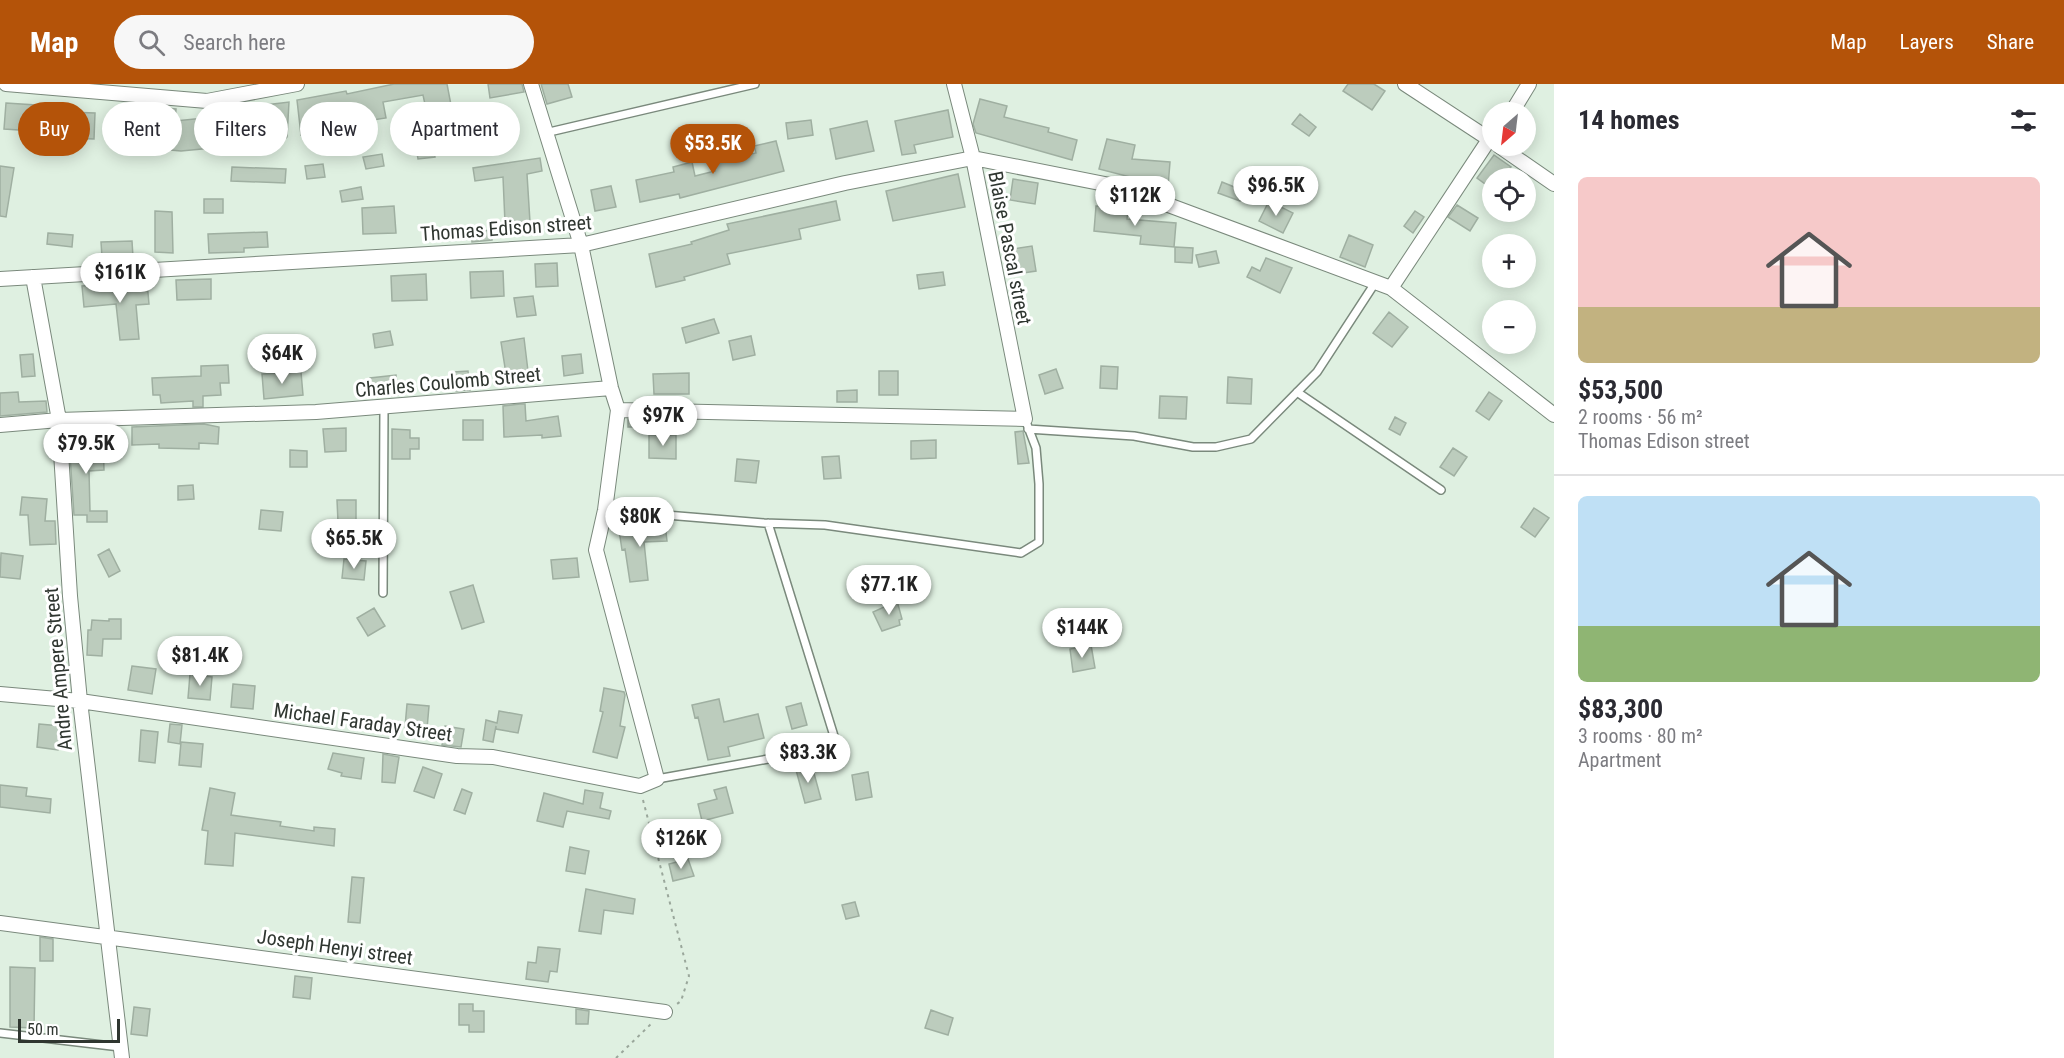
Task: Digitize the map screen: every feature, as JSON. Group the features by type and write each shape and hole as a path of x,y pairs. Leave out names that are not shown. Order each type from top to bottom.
{"street":[{"path":"6,84 207,101 297,84"},
{"path":"531,84 581,245 611,388 618,410 605,510 596,550 657,779 640,786"},
{"name":"Blaise Pascal street","path":"954,84 973,158 1027,424"},
{"path":"1405,84 1482,133"},
{"path":"1518,102 1529,84"},
{"path":"1391,288 1482,156"},
{"path":"1515,156 1554,184"},
{"name":"Thomas Edison street","path":"0,279 581,245 845,183 973,158 1120,187 1391,288 1554,415"},
{"name":"Andre Ampere Street","path":"33,277 59,420 70,596 80,701 121,1052"},
{"name":"Charles Coulomb Street","path":"0,425 59,420 384,408 611,388"},
{"path":"618,410 1027,424"},
{"path":"0,694 80,701"},
{"name":"Michael Faraday Street","path":"80,701 457,756 493,757 640,786"},
{"name":"Joseph Henyi street","path":"0,923 665,1012"}],"lane":[{"path":"545,133 755,84"},
{"path":"605,510 768,523 825,525 1021,553 1039,542 1039,484 1036,448 1027,424 1116,434 1167,443 1216,447 1251,439 1317,372 1375,283"},
{"path":"1297,392 1441,490"},
{"path":"383,593 384,408"},
{"path":"657,779 829,748 834,736 768,523"},
{"path":"0,1033 121,1052"}],"path":[{"path":"616,1058 681,1000 689,976 640,786"}],"building":[{"path":"394,84 447,84 450,102 424,102 423,95 383,102 386,118 378,119 378,102 300,102 300,126 297,100 346,91 347,94"},
{"path":"488,84 522,84 524,92 490,98"},
{"path":"541,84 568,84 572,97 547,104"},
{"path":"1348,84 1374,84 1385,91 1372,110 1343,91"},
{"path":"980,99 1007,106 1004,117 1049,128 1048,132 1077,140 1072,160 976,133 973,124"},
{"path":"6,103 18,104 18,130 4,129"},
{"path":"948,110 953,137 914,145 916,153 902,155 895,121"},
{"path":"90,113 95,113 94,139 90,139"},
{"path":"1300,114 1316,127 1309,136 1292,124"},
{"path":"194,119 194,150 182,151 182,120"},
{"path":"811,120 813,135 788,139 786,123"},
{"path":"867,121 874,151 836,159 830,129"},
{"path":"1107,139 1135,145 1132,159 1170,162 1168,187 1142,185 1142,180 1099,169"},
{"path":"776,141 784,171 680,198 679,194 640,202 636,180 674,172 673,167 692,162 695,176 715,171 713,162 756,153 754,146"},
{"path":"382,154 384,166 366,169 363,157"},
{"path":"417,156 435,157 418,159"},
{"path":"1493,156 1511,167 1510,168 1484,168"},
{"path":"540,158 542,171 527,174 530,222 505,223 503,177 475,181 473,168"},
{"path":"323,164 325,177 307,179 305,166"},
{"path":"0,166 14,168 6,217 0,216"},
{"path":"232,167 286,169 285,183 231,181"},
{"path":"1482,171 1482,182 1477,178"},
{"path":"958,174 965,207 893,221 886,191"},
{"path":"1013,179 1038,183 1035,204 1010,200"},
{"path":"1222,182 1244,191 1240,201 1218,193"},
{"path":"611,186 616,207 595,211 591,190"},
{"path":"361,187 363,199 342,202 340,191"},
{"path":"204,199 223,199 223,213 204,213"},
{"path":"836,201 840,220 799,229 801,239 727,254 730,264 684,277 685,280 656,287 649,254 692,244 691,242 729,230 727,224"},
{"path":"1269,201 1293,213 1283,233 1259,221"},
{"path":"1457,205 1478,218 1470,231 1448,217"},
{"path":"394,206 396,233 363,234 362,208"},
{"path":"1096,206 1128,209 1127,219 1176,223 1174,247 1140,244 1141,236 1094,231"},
{"path":"155,211 172,212 173,253 155,252"},
{"path":"1415,211 1424,217 1413,233 1404,226"},
{"path":"491,230 492,240 472,242 471,232"},
{"path":"267,232 268,247 244,248 244,252 209,253 208,234"},
{"path":"48,233 73,235 72,247 47,244"},
{"path":"1349,235 1373,245 1365,267 1340,257"},
{"path":"132,241 133,257 102,257 101,242"},
{"path":"1032,246 1036,271 1009,275 1006,250"},
{"path":"1175,247 1193,248 1192,263 1175,262"},
{"path":"1216,251 1219,263 1199,267 1196,255"},
{"path":"1266,258 1292,268 1280,293 1247,277 1252,267 1260,271"},
{"path":"557,263 558,286 536,287 535,264"},
{"path":"503,271 504,296 471,298 470,272"},
{"path":"943,272 945,285 919,289 917,275"},
{"path":"426,274 427,300 392,301 391,276"},
{"path":"211,279 211,299 177,300 176,280"},
{"path":"147,282 149,304 136,305 139,339 120,340 116,304 84,307 82,286"},
{"path":"533,296 536,315 517,317 514,298"},
{"path":"1389,312 1408,327 1392,347 1373,333"},
{"path":"714,319 719,333 686,343 682,328"},
{"path":"390,331 393,345 375,348 373,334"},
{"path":"751,336 755,355 733,360 729,341"},
{"path":"524,338 528,371 506,374 501,342"},
{"path":"33,354 35,376 22,377 20,355"},
{"path":"581,354 583,373 564,376 562,356"},
{"path":"228,365 229,383 220,383 221,395 203,396 203,407 193,407 193,401 161,403 160,395 153,395 152,378 201,376 201,366"},
{"path":"1101,366 1118,367 1117,389 1100,388"},
{"path":"1056,369 1063,388 1045,394 1039,375"},
{"path":"468,371 470,390 456,391 454,372"},
{"path":"879,371 898,371 898,395 879,395"},
{"path":"301,372 303,395 264,399 262,374"},
{"path":"689,373 689,394 654,394 653,374"},
{"path":"396,375 398,395 372,397 370,378"},
{"path":"1228,377 1252,379 1251,404 1227,403"},
{"path":"857,390 857,402 837,402 837,391"},
{"path":"18,392 19,402 46,401 47,412 0,416 0,393"},
{"path":"1489,392 1502,401 1489,420 1476,411"},
{"path":"1160,396 1187,397 1186,419 1159,418"},
{"path":"525,404 526,421 558,416 561,436 504,437 503,406"},
{"path":"1395,417 1406,423 1400,435 1389,429"},
{"path":"628,419 659,420 659,427 628,427"},
{"path":"463,420 483,420 483,440 463,440"},
{"path":"204,424 219,427 218,444 199,443 199,449 159,448 159,444 132,445 132,427"},
{"path":"346,428 346,451 325,452 323,429"},
{"path":"392,429 410,430 410,438 419,438 419,449 410,449 410,459 392,459"},
{"path":"1023,431 1029,463 1018,464 1015,432"},
{"path":"649,435 676,435 676,459 649,458"},
{"path":"103,439 104,470 89,471 90,511 107,511 107,522 87,522 87,515 74,515 69,440"},
{"path":"936,440 936,458 911,459 911,441"},
{"path":"1453,448 1467,457 1454,476 1440,467"},
{"path":"290,450 307,451 307,467 290,467"},
{"path":"839,456 841,478 824,479 822,457"},
{"path":"737,459 759,461 756,483 735,481"},
{"path":"193,485 194,499 178,500 178,486"},
{"path":"22,497 47,499 45,521 55,521 56,544 30,545 28,515 20,515"},
{"path":"337,500 356,500 356,522 338,522"},
{"path":"1534,508 1549,518 1535,537 1521,527"},
{"path":"261,510 283,512 281,531 259,529"},
{"path":"665,524 667,541 644,542 648,580 630,582 625,549 622,550 619,530"},
{"path":"109,549 120,571 109,577 98,555"},
{"path":"1,553 23,556 20,579 0,577"},
{"path":"577,558 579,577 553,579 551,560"},
{"path":"344,559 366,561 364,580 342,578"},
{"path":"473,585 484,622 462,629 450,592"},
{"path":"897,601 902,619 899,620 900,625 882,631 873,612"},
{"path":"374,608 385,626 368,636 357,618"},
{"path":"109,619 121,619 121,639 103,639 102,656 87,655 88,630 91,630 92,620 109,621"},
{"path":"1091,645 1095,668 1073,672 1070,649"},
{"path":"132,666 156,669 152,694 128,690"},
{"path":"190,674 212,677 210,700 188,698"},
{"path":"233,684 255,686 253,709 231,707"},
{"path":"604,688 624,692 625,695 620,726 625,727 617,758 593,752 603,712 600,711"},
{"path":"719,699 724,722 758,714 764,738 728,747 730,756 708,760 698,717 695,718 692,705"},
{"path":"801,703 807,725 792,729 786,707"},
{"path":"407,704 429,706 427,729 405,727"},
{"path":"499,711 522,715 518,733 496,729 496,726 493,742 483,740 486,720 497,723"},
{"path":"39,724 61,726 58,750 37,747"},
{"path":"170,724 182,725 180,744 168,742"},
{"path":"445,726 464,729 461,747 442,745"},
{"path":"141,730 158,732 155,763 139,761"},
{"path":"181,742 203,744 201,767 179,765"},
{"path":"333,753 364,758 361,779 341,776 342,773 328,769"},
{"path":"383,754 399,757 395,783 382,782"},
{"path":"812,766 821,799 805,803 796,770"},
{"path":"423,767 442,774 434,798 414,791"},
{"path":"868,772 872,797 856,800 852,775"},
{"path":"0,785 27,788 26,796 51,799 50,813 0,807"},
{"path":"726,787 733,813 702,821 698,804 717,799 714,790"},
{"path":"210,788 235,793 231,815 281,822 280,826 314,831 314,827 335,829 334,846 235,833 233,866 205,864 208,831 202,830"},
{"path":"462,789 472,793 465,814 454,810"},
{"path":"585,790 603,793 600,808 611,811 609,819 567,811 563,827 537,821 544,793 583,804"},
{"path":"570,847 589,851 585,874 566,871"},
{"path":"688,859 694,876 673,881 669,864"},
{"path":"352,877 364,878 360,923 348,922"},
{"path":"586,889 635,899 633,914 604,910 601,934 579,931"},
{"path":"855,902 859,916 846,919 842,905"},
{"path":"40,937 53,939 53,961 40,961"},
{"path":"538,947 560,949 557,972 550,971 548,982 526,979 528,962 536,963"},
{"path":"10,967 35,968 34,1028 10,1027"},
{"path":"295,976 312,978 310,999 293,997"},
{"path":"459,1004 473,1004 473,1011 484,1011 484,1032 469,1032 469,1025 459,1025"},
{"path":"134,1007 150,1009 147,1036 131,1034"},
{"path":"576,1009 589,1011 588,1024 576,1024"},
{"path":"931,1010 953,1018 948,1035 925,1028"}]}
